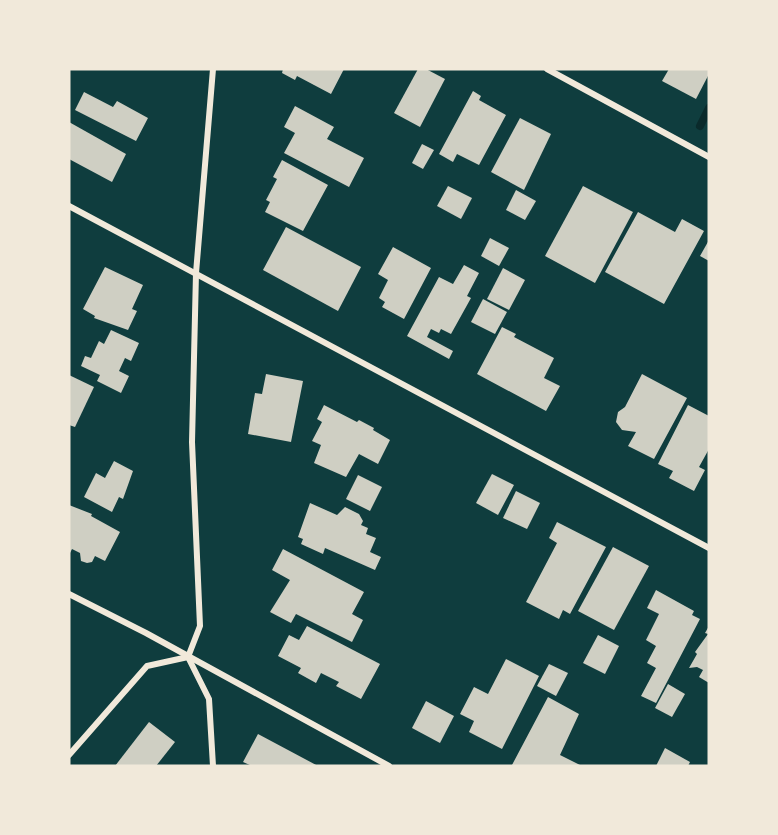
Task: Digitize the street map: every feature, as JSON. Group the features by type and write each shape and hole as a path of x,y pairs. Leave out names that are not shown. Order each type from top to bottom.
{"street":[{"path":"213,69 196,273 192,442 200,626 188,657 209,699 213,766"},
{"path":"547,69 709,157"},
{"path":"69,206 709,548"},
{"path":"69,594 389,766"},
{"path":"69,755 147,666 188,657"}],"building":[{"path":"283,69 344,69 331,94 297,76 295,80 282,73"},
{"path":"418,69 426,69 445,79 420,127 394,113"},
{"path":"669,69 709,69 709,74 696,99 662,81"},
{"path":"473,91 481,96 479,100 506,115 479,165 457,154 453,162 439,154"},
{"path":"84,92 113,107 117,101 148,118 136,141 75,110"},
{"path":"295,106 334,127 327,139 364,158 349,187 284,153 295,133 284,127"},
{"path":"520,118 551,134 524,190 491,172"},
{"path":"69,122 126,154 112,182 69,159"},
{"path":"422,144 434,150 423,169 412,163"},
{"path":"282,160 328,185 303,231 265,212 270,202 266,200 277,179 273,177"},
{"path":"448,186 472,198 461,219 437,206"},
{"path":"583,186 633,212 595,283 545,256"},
{"path":"516,190 536,201 525,220 506,210"},
{"path":"638,212 675,232 682,219 704,231 664,304 605,272"},
{"path":"286,227 361,267 338,311 263,270"},
{"path":"490,238 509,248 499,266 481,256"},
{"path":"709,240 709,261 700,256"},
{"path":"393,247 431,268 404,319 382,307 385,302 379,298 388,280 378,274"},
{"path":"464,265 479,273 467,296 471,298 451,334 441,329 439,333 431,329 427,337 453,351 449,359 407,336 439,277 453,284"},
{"path":"105,267 143,285 132,309 137,311 128,330 94,318 95,316 83,309"},
{"path":"503,268 525,280 509,310 487,299"},
{"path":"483,299 507,312 495,334 471,322"},
{"path":"502,327 516,334 514,337 554,358 544,378 560,386 546,411 477,374"},
{"path":"111,330 139,343 131,361 125,358 119,371 129,376 121,393 97,381 100,375 81,366 85,356 91,358 99,341 104,344"},
{"path":"266,374 303,381 291,442 248,434 255,393 262,394"},
{"path":"642,374 687,398 654,459 628,446 636,432 622,430 616,422 618,412 625,407"},
{"path":"69,375 94,387 75,427 69,425"},
{"path":"324,405 357,422 359,420 390,440 378,464 359,454 346,477 314,463 321,445 312,441 322,422 317,419"},
{"path":"688,405 709,416 709,449 699,467 705,470 694,491 669,478 673,471 658,464"},
{"path":"114,461 133,471 123,499 119,497 112,512 84,497 96,473 105,478"},
{"path":"492,474 514,485 498,515 476,503"},
{"path":"358,475 382,487 370,511 346,499"},
{"path":"516,491 540,503 527,529 503,518"},
{"path":"310,503 337,515 345,507 359,514 363,521 361,525 368,528 366,534 376,538 370,552 381,557 375,570 325,548 323,554 301,544 303,539 298,537"},
{"path":"69,505 92,514 91,516 120,532 105,561 95,556 92,562 81,561 80,553 72,549 69,555"},
{"path":"557,522 606,547 570,614 563,610 559,619 526,602 557,543 549,538"},
{"path":"613,547 649,566 614,630 578,611"},
{"path":"283,549 364,592 352,614 363,620 352,642 296,614 291,623 270,612 290,580 272,570"},
{"path":"656,590 694,611 692,615 700,619 656,703 641,696 656,668 647,663 656,646 646,640 659,614 647,608"},
{"path":"307,626 380,664 361,699 336,686 339,682 321,673 316,683 298,673 301,668 278,656 289,635 299,640"},
{"path":"709,626 709,683 699,677 703,670 697,667 689,668 697,654 695,652 708,634 705,633"},
{"path":"598,635 619,646 605,674 583,663"},
{"path":"506,659 539,676 502,749 469,732 474,721 460,714 474,687 488,694"},
{"path":"549,664 568,673 556,696 537,686"},
{"path":"668,684 685,694 672,717 655,708"},
{"path":"548,697 579,714 560,755 582,766 512,765"},
{"path":"426,701 454,716 440,743 412,728"},
{"path":"149,722 175,742 156,766 115,766"},
{"path":"258,734 318,766 252,766 243,762"},
{"path":"665,748 690,762 688,766 656,766"}],"waterway":[{"path":"700,126 709,108"}]}
